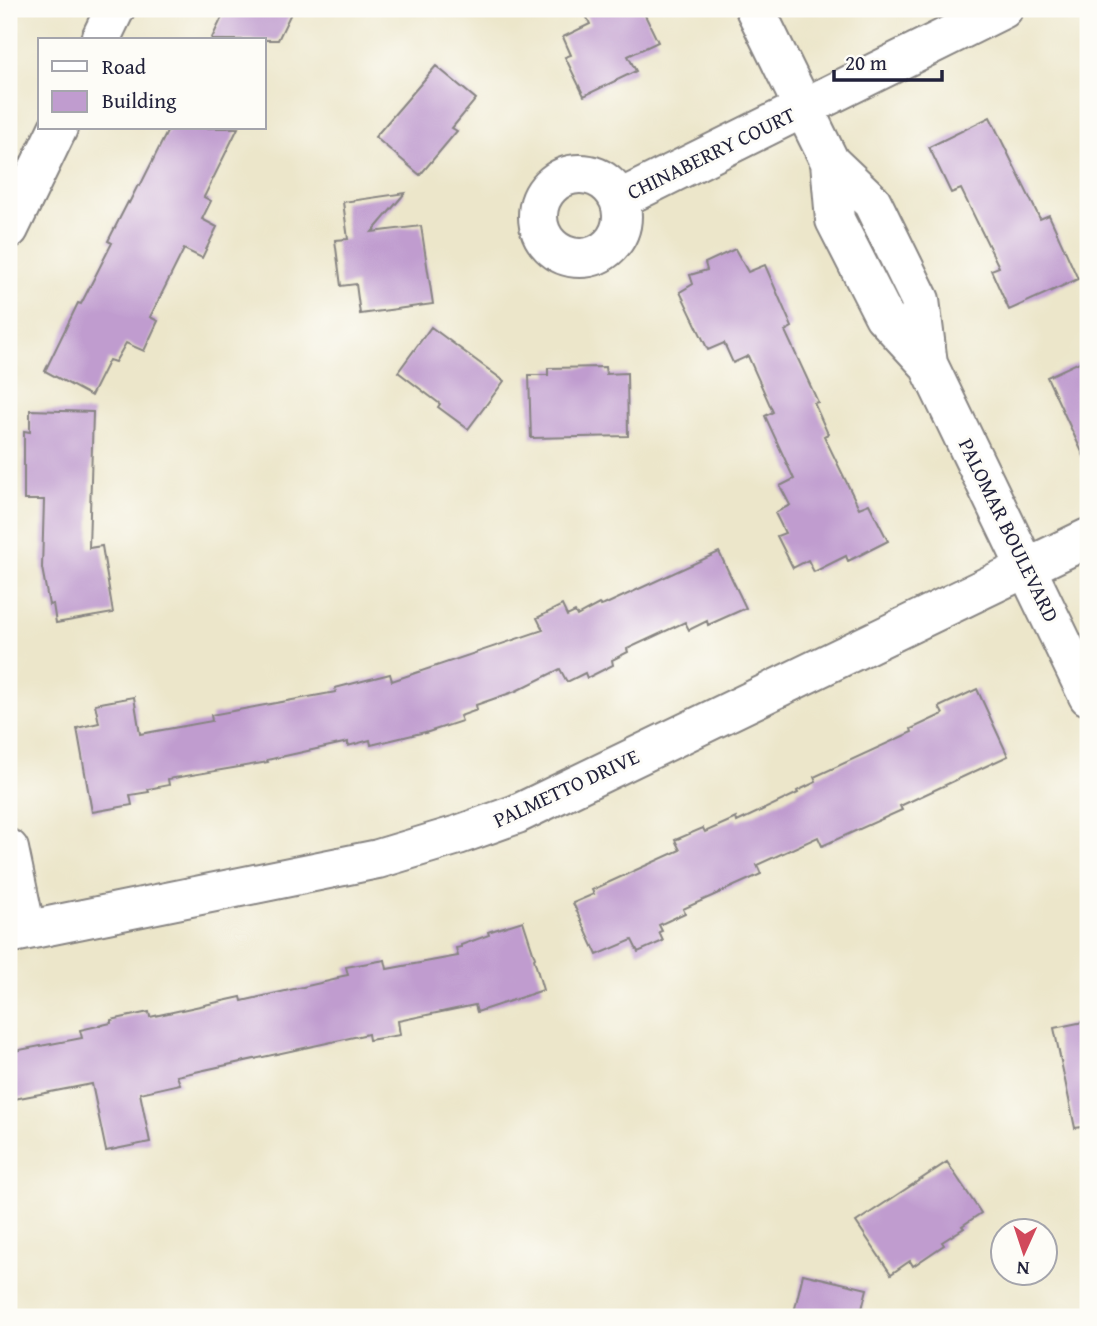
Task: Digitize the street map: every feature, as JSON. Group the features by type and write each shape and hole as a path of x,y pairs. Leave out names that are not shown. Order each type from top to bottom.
{"street":[{"path":"101,38 115,9"},
{"name":"PALOMAR BOULEVARD","path":"755,9 830,162 835,220 884,317 928,364 1088,696"},
{"name":"CHINABERRY COURT","path":"620,199 1003,9"},
{"path":"9,229 57,130"},
{"name":"PALMETTO DRIVE","path":"17,932 378,859 517,814 1088,538"},
{"path":"9,849 17,932"}],"building":[{"path":"226,9 293,9 278,40 212,38"},
{"path":"583,9 642,9 658,42 628,56 636,71 584,96 565,57 571,55 563,37 590,24"},
{"path":"436,66 476,99 452,128 457,131 420,175 375,137"},
{"path":"990,117 1040,219 1049,215 1078,279 1009,310 991,270 999,267 961,189 951,193 929,147"},
{"path":"168,130 237,130 204,197 211,201 202,219 217,227 202,258 184,249 150,317 158,321 144,351 126,343 115,362 109,360 91,396 45,371 78,303 81,304 112,243 108,241 128,202 138,185 140,186"},
{"path":"405,193 372,232 421,226 433,304 360,314 356,284 341,286 335,240 348,239 343,202"},
{"path":"735,249 748,272 765,265 792,327 785,331 818,402 814,403 828,434 824,436 859,508 869,504 888,541 848,561 846,556 814,572 808,560 793,568 777,536 785,533 775,513 790,505 780,486 794,479 765,416 773,412 748,356 733,363 724,343 708,350 680,292 693,284 690,275 707,270 705,263"},
{"path":"431,327 504,381 468,429 398,372"},
{"path":"1088,358 1088,465 1047,377"},
{"path":"605,367 606,374 627,373 628,436 531,438 529,375 548,375 548,368"},
{"path":"30,410 93,412 89,548 102,546 113,613 56,623 53,604 49,605 42,568 44,500 24,500 24,431 30,432"},
{"path":"719,552 746,608 708,625 707,621 689,630 685,622 627,649 628,652 612,660 613,665 587,678 585,673 567,682 560,669 516,691 476,705 477,710 460,716 462,721 425,733 371,745 370,740 348,746 348,742 267,760 268,762 168,779 169,785 130,795 132,805 92,812 77,728 99,723 95,704 134,697 140,734 212,721 211,715 336,692 335,688 390,674 392,681 543,630 537,618 562,605 567,616 575,612 577,616"},
{"path":"977,689 1008,756 900,806 902,810 822,846 818,837 757,865 761,874 683,909 685,913 659,925 663,941 638,952 632,940 597,955 573,903 594,894 592,890 680,850 675,840 703,828 705,832 736,818 737,822 798,793 797,791 816,782 814,777 912,732 911,729 943,714 939,707"},
{"path":"523,921 543,990 477,1012 475,1005 398,1021 400,1035 369,1040 368,1034 177,1076 180,1084 140,1093 150,1142 106,1151 92,1084 9,1100 9,1052 82,1038 80,1030 111,1023 111,1020 149,1012 150,1017 241,997 242,1001 338,979 348,975 346,967 385,960 387,969 458,956 456,948 461,945 489,935 488,932"},
{"path":"1088,1021 1088,1126 1075,1128 1054,1028"},
{"path":"947,1162 981,1213 942,1242 944,1245 913,1266 910,1261 891,1274 856,1222"},
{"path":"803,1274 867,1289 860,1317 793,1317"}]}
